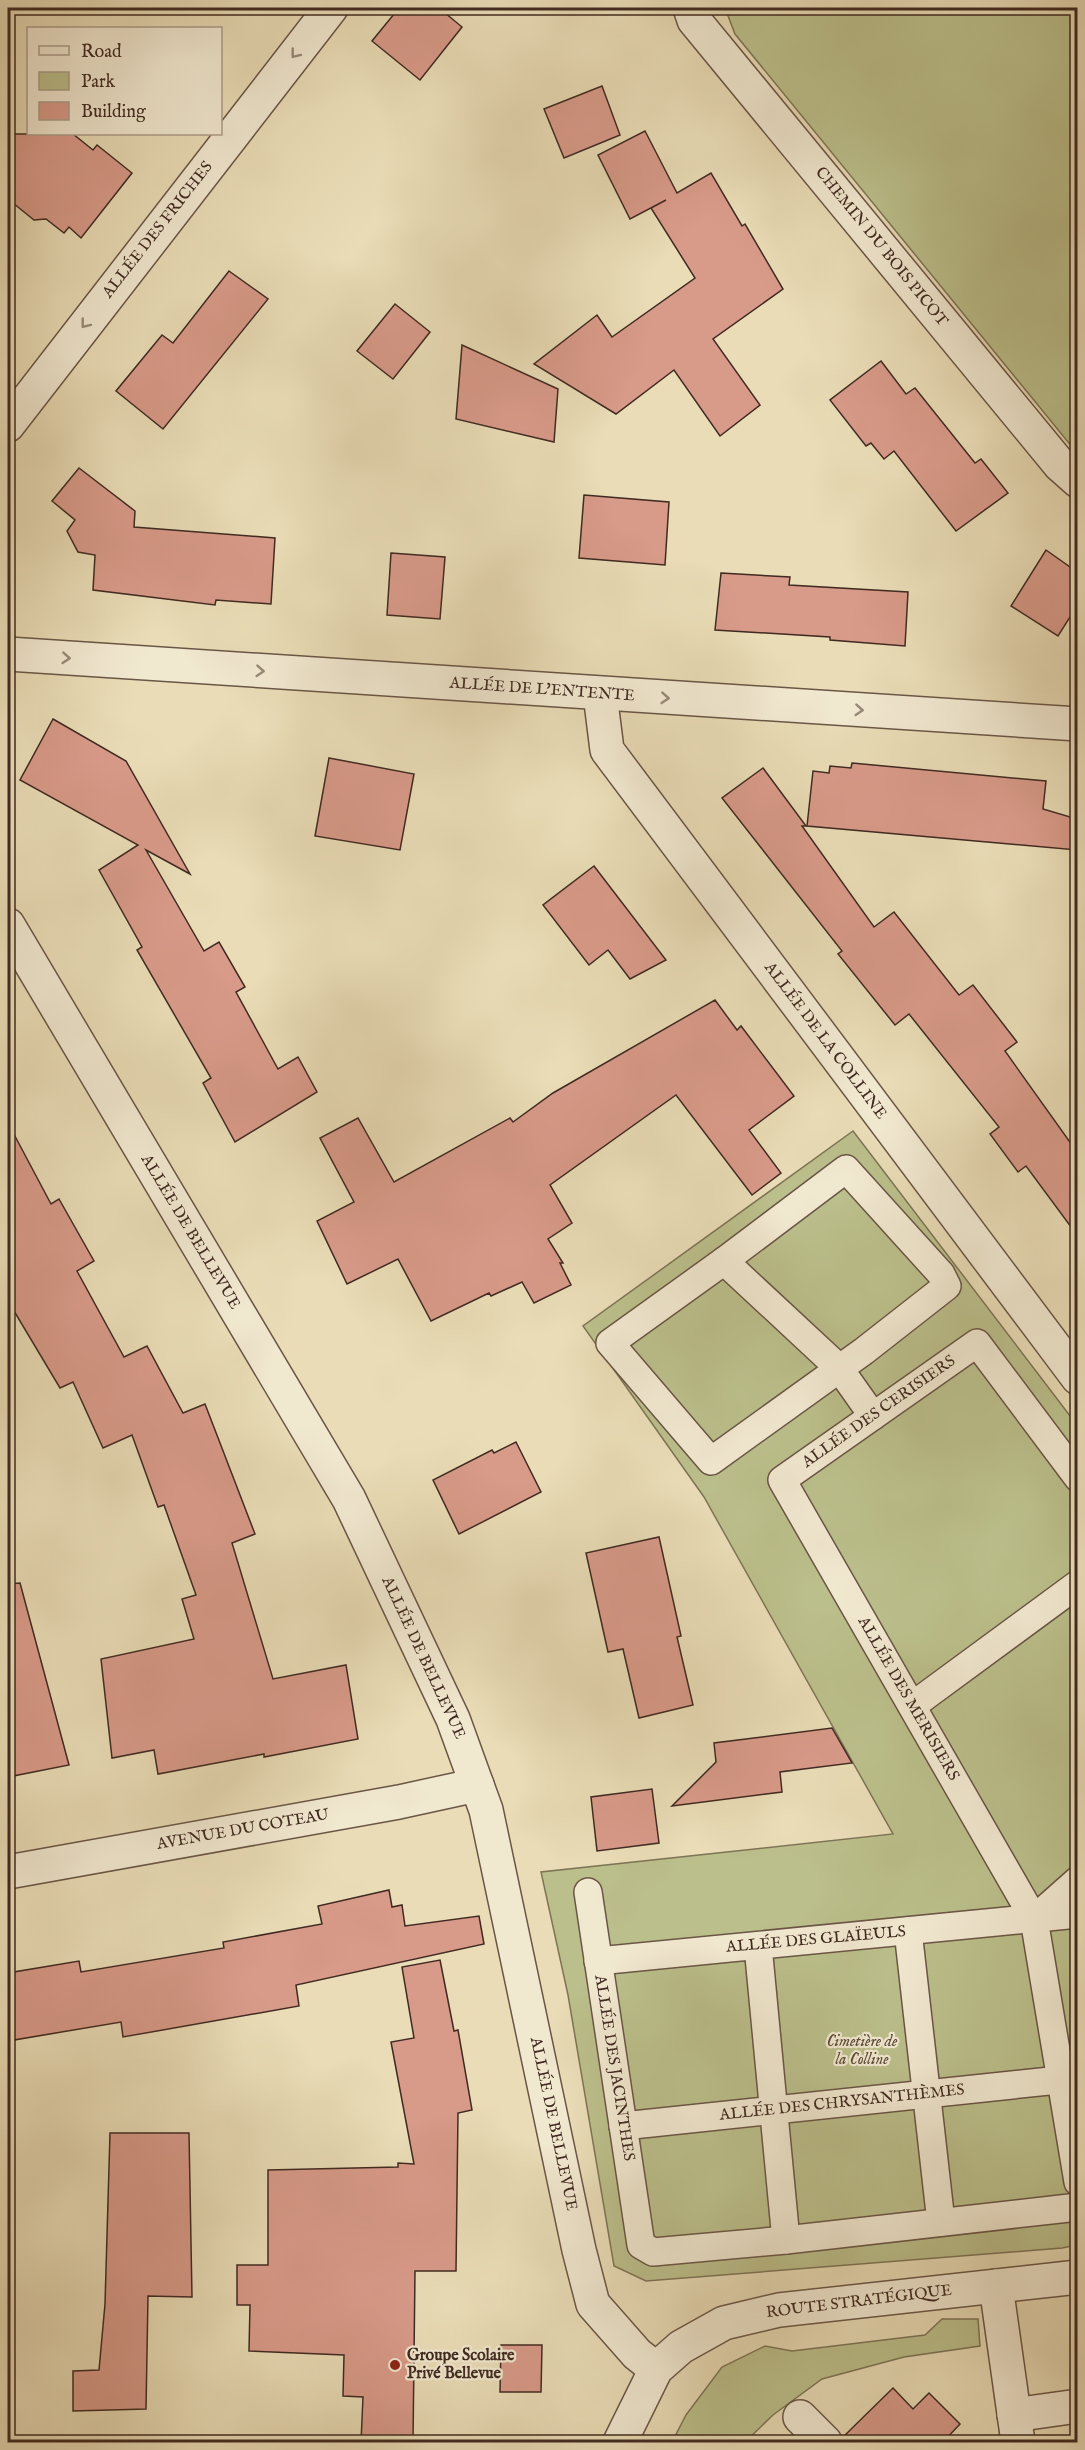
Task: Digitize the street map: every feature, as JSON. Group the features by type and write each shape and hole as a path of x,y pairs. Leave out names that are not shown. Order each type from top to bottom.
{"street":[{"name":"ALLÉE DES FRICHES","path":"8,425 331,8"},
{"name":"CHEMIN DU BOIS PICOT","path":"690,8 694,20 1053,456 1077,481"},
{"name":"ALLÉE DE L'ENTENTE","path":"8,654 1077,724"},
{"name":"ALLÉE DE LA COLLINE","path":"600,694 608,750 1077,1378"},
{"name":"ALLÉE DE BELLEVUE","path":"8,925 349,1499 453,1719 486,1810 579,2250 593,2304 637,2354 656,2369"},
{"name":"AVENUE DU COTEAU","path":"8,1872 399,1802 477,1785"},
{"name":"ROUTE STRATÉGIQUE","path":"656,2369 681,2347 724,2323 779,2310 1077,2277"},
{"path":"996,2286 1016,2429 1077,2406"},
{"path":"620,2442 656,2369"},
{"path":"800,2417 825,2442"}],"lane":[{"path":"846,1169 941,1274 947,1286 839,1368 711,1461 610,1343 846,1169"},
{"path":"724,1261 839,1368 873,1416"},
{"name":"ALLÉE DES CERISIERS","path":"782,1480 977,1343 1077,1478"},
{"name":"ALLÉE DES MERISIERS","path":"782,1480 1034,1919 1070,2079 1077,2182"},
{"path":"912,1706 1077,1584"},
{"path":"1034,1919 1077,1880"},
{"name":"ALLÉE DES JACINTHES","path":"588,1892 641,2245 653,2252 786,2240"},
{"name":"ALLÉE DES GLAÏEULS","path":"598,1961 1077,1914"},
{"path":"908,1931 941,2222"},
{"path":"758,1946 786,2240 1077,2207"},
{"name":"ALLÉE DES CHRYSANTHÈMES","path":"623,2126 1070,2079"}],"green space":[{"path":"725,8 1077,8 1077,453 735,34"},
{"name":"Cimetière de la Colline","path":"853,1131 1077,1425 1077,2245 646,2281 614,2266 568,1995 541,1872 893,1834 704,1497 583,1326"},
{"path":"942,2319 978,2319 980,2346 904,2357 822,2379 773,2415 745,2442 672,2442 686,2415 722,2367 765,2346 792,2351 925,2335"}],"building":[{"path":"399,8 439,8 462,27 420,80 372,41"},
{"path":"602,86 620,135 564,158 544,109"},
{"path":"645,131 677,193 711,173 742,226 745,224 783,289 713,339 760,405 720,436 674,370 616,414 534,364 597,315 612,337 695,278 651,208 666,200 630,219 598,155"},
{"path":"8,134 74,135 93,150 97,145 132,173 81,238 69,227 64,233 46,219 34,220 8,199"},
{"path":"229,271 268,299 163,429 116,391 162,335 173,343"},
{"path":"395,304 430,332 393,379 357,351"},
{"path":"462,345 558,389 554,442 456,419"},
{"path":"881,361 906,394 915,388 975,463 981,459 1008,493 956,531 894,451 884,459 871,443 866,446 830,400"},
{"path":"79,468 135,511 134,527 275,538 271,604 216,600 215,605 93,590 95,555 78,552 67,531 75,520 52,501"},
{"path":"584,495 669,502 665,565 579,558"},
{"path":"1046,550 1077,572 1077,606 1058,636 1011,606"},
{"path":"391,553 445,557 440,619 387,615"},
{"path":"721,573 790,577 789,585 908,592 905,646 830,640 830,637 715,630"},
{"path":"53,719 126,761 190,874 146,850 204,951 219,942 245,987 236,992 278,1069 298,1057 317,1092 235,1142 203,1083 211,1078 137,950 142,947 99,870 138,845 20,780"},
{"path":"329,758 414,774 400,850 315,836"},
{"path":"852,763 1046,781 1043,809 1077,819 1077,850 807,826 813,771 829,773 830,766 851,768"},
{"path":"763,768 806,826 802,826 874,927 894,912 959,995 973,985 1017,1042 1005,1051 1077,1152 1077,1235 1026,1166 1018,1172 990,1134 999,1127 909,1014 895,1025 838,954 842,951 722,798"},
{"path":"594,866 666,960 630,979 608,950 589,965 543,905"},
{"path":"715,1000 737,1030 741,1026 794,1096 749,1130 781,1173 752,1195 676,1095 550,1185 572,1223 548,1239 563,1263 560,1263 571,1285 534,1303 522,1282 491,1296 489,1293 431,1321 398,1259 347,1284 317,1221 354,1202 320,1138 358,1118 394,1182 510,1118 513,1122 553,1093"},
{"path":"8,1123 51,1204 59,1199 94,1261 77,1271 124,1357 147,1346 183,1413 205,1404 255,1534 232,1543 273,1679 346,1665 358,1739 158,1774 154,1750 112,1758 101,1659 194,1639 182,1599 196,1595 164,1505 158,1507 132,1435 103,1448 73,1382 60,1388 8,1301"},
{"path":"516,1442 541,1492 459,1534 433,1480 492,1450 494,1453"},
{"path":"659,1537 681,1636 677,1637 693,1705 639,1718 623,1649 608,1652 586,1553"},
{"path":"20,1583 69,1765 8,1777 8,1584"},
{"path":"832,1728 852,1763 780,1772 782,1792 672,1806 716,1762 714,1743"},
{"path":"652,1789 659,1843 597,1851 591,1797"},
{"path":"389,1890 392,1907 402,1905 405,1926 479,1916 484,1944 296,1985 299,2006 123,2037 121,2022 8,2041 8,1973 79,1961 81,1972 224,1948 223,1942 322,1924 318,1906"},
{"path":"440,1960 454,2031 458,2030 472,2110 458,2113 456,2271 415,2271 413,2442 361,2442 363,2397 343,2396 344,2355 249,2351 250,2305 237,2305 237,2265 268,2265 268,2170 398,2167 398,2163 414,2164 391,2042 414,2038 402,1967"},
{"path":"110,2133 189,2133 192,2297 148,2296 146,2409 73,2411 73,2371 99,2370 105,2304"},
{"path":"501,2345 542,2345 541,2392 500,2392"},
{"path":"893,2388 913,2409 929,2393 960,2424 944,2441 946,2442 843,2442 843,2437"}],"place":[{"name":"Groupe Scolaire Privé Bellevue","path":"395,2365"}]}
